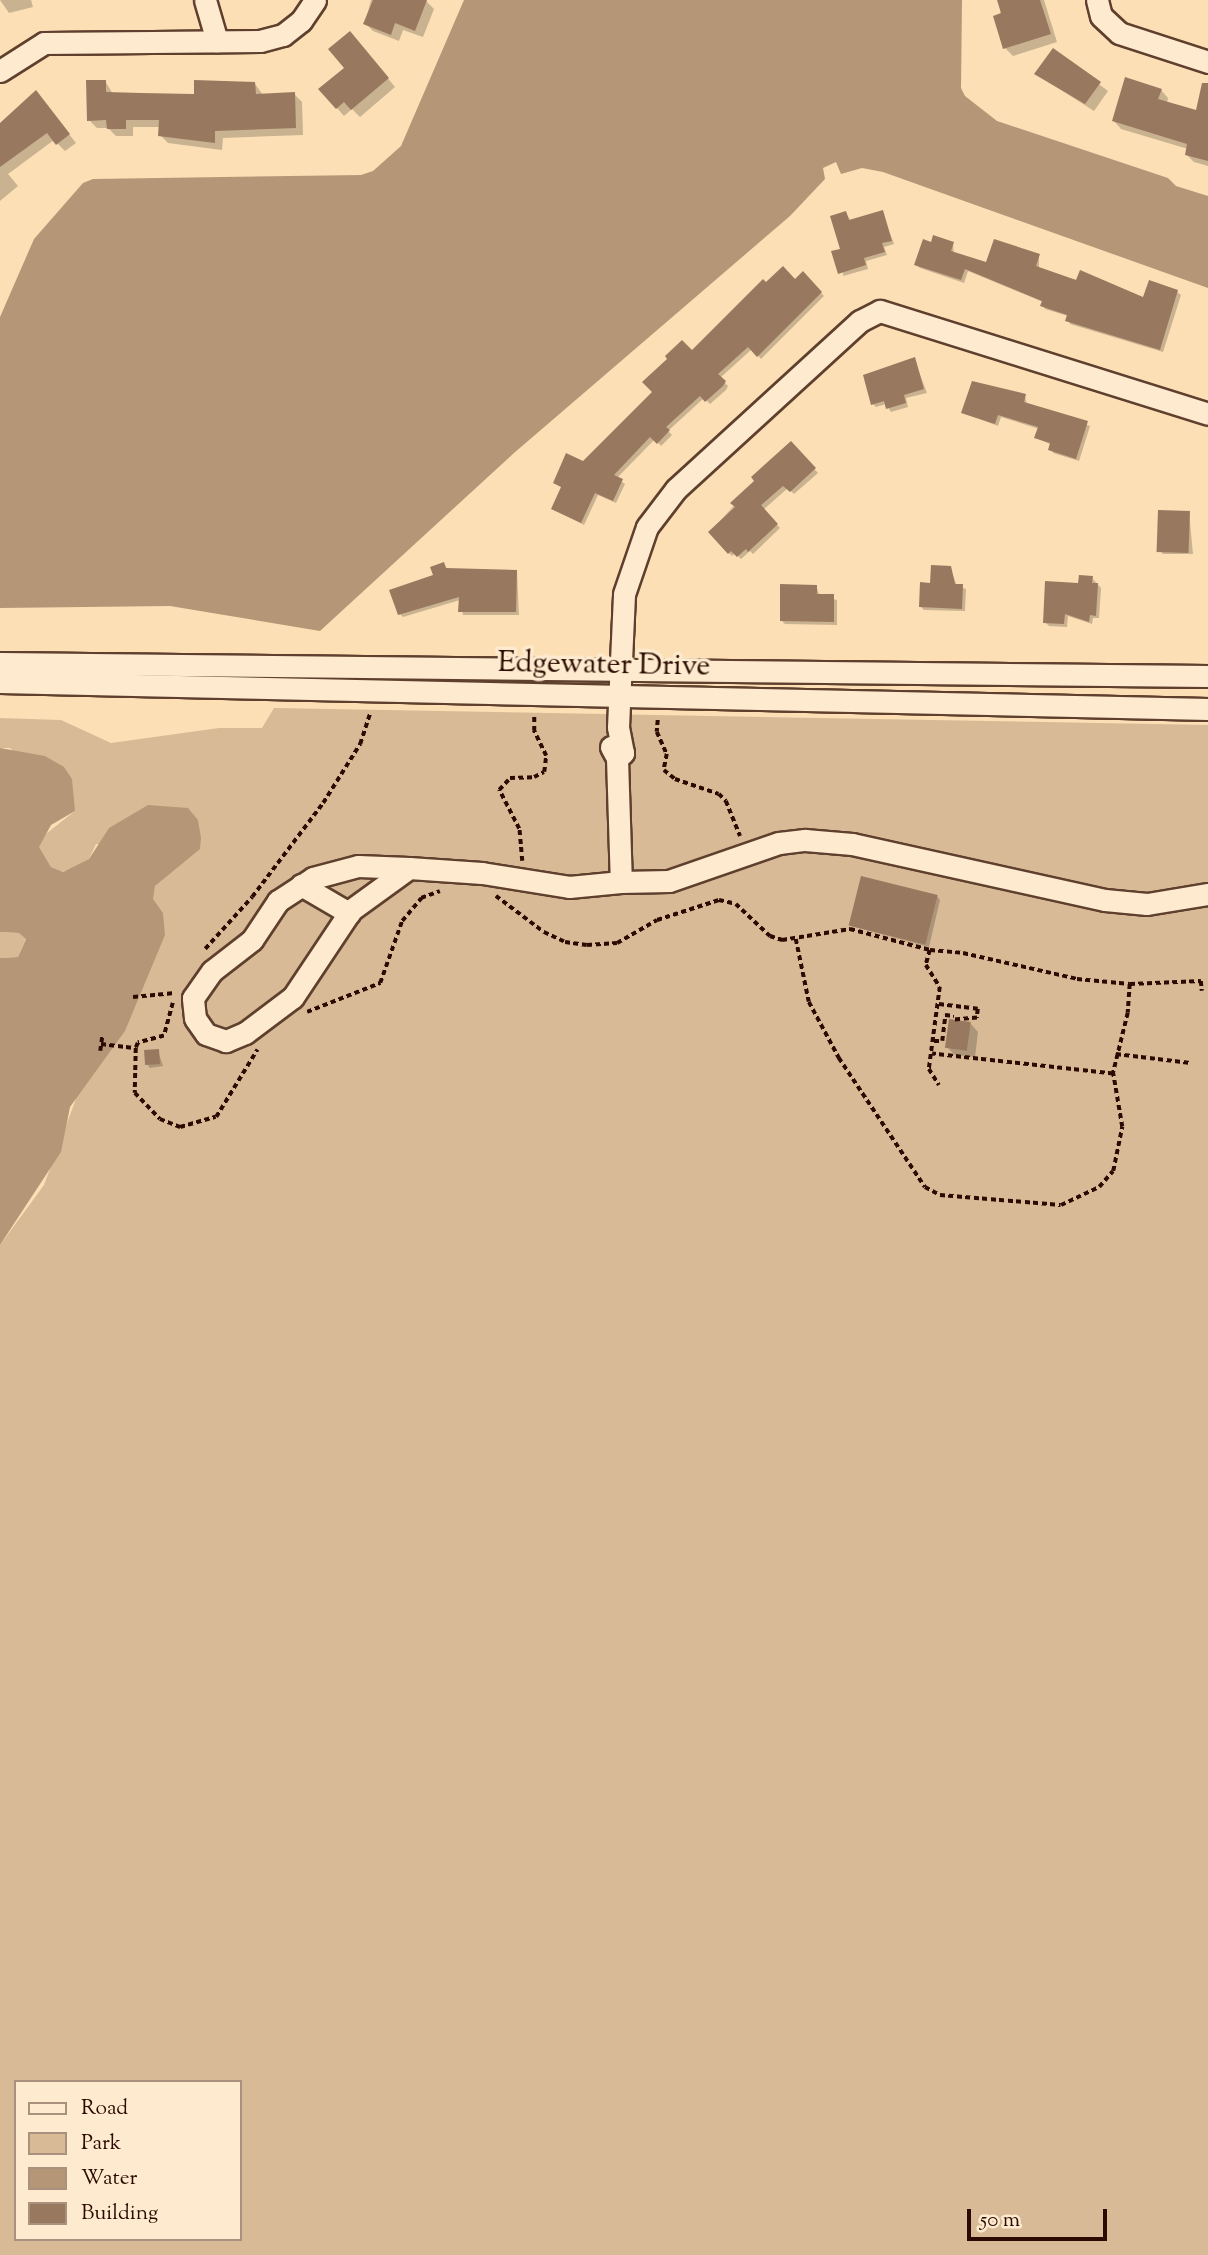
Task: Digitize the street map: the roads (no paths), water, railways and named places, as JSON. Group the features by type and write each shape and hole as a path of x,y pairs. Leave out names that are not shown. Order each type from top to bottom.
{"street":[{"path":"205,0 217,41"},
{"path":"0,71 44,43 260,41 283,34 302,21 315,0"},
{"path":"1097,0 1101,16 1119,33 1208,62"},
{"path":"621,882 617,758 611,754 611,736 618,727 629,572 660,508 860,321 880,311 1208,414"},
{"name":"Edgewater Drive","path":"0,663 621,667 1208,676"},
{"name":"Edgewater Drive","path":"0,682 1208,709"},
{"path":"409,868 349,913 293,997 246,1033 226,1041 206,1034 195,1018 193,998 212,971 252,940 278,901 301,885 358,866 409,868 520,879 569,887 669,881 779,844 823,842 1105,900 1147,904 1208,894"},
{"path":"301,885 349,913"}],"water":[{"path":"464,0 962,0 961,88 965,96 997,121 1168,178 1176,186 1208,196 1208,288 883,172 862,168 841,174 836,162 823,168 825,179 790,216 514,453 320,631 170,606 0,608 0,317 34,239 83,183 93,179 361,175 373,171 401,146"},
{"path":"0,748 45,756 64,767 72,779 75,811 51,825 39,847 51,867 63,872 89,859 109,828 148,805 188,808 198,820 201,838 200,849 155,886 153,899 163,913 165,935 125,1031 70,1107 61,1152 0,1245 0,958 18,957 26,939 19,933 0,932"}]}
